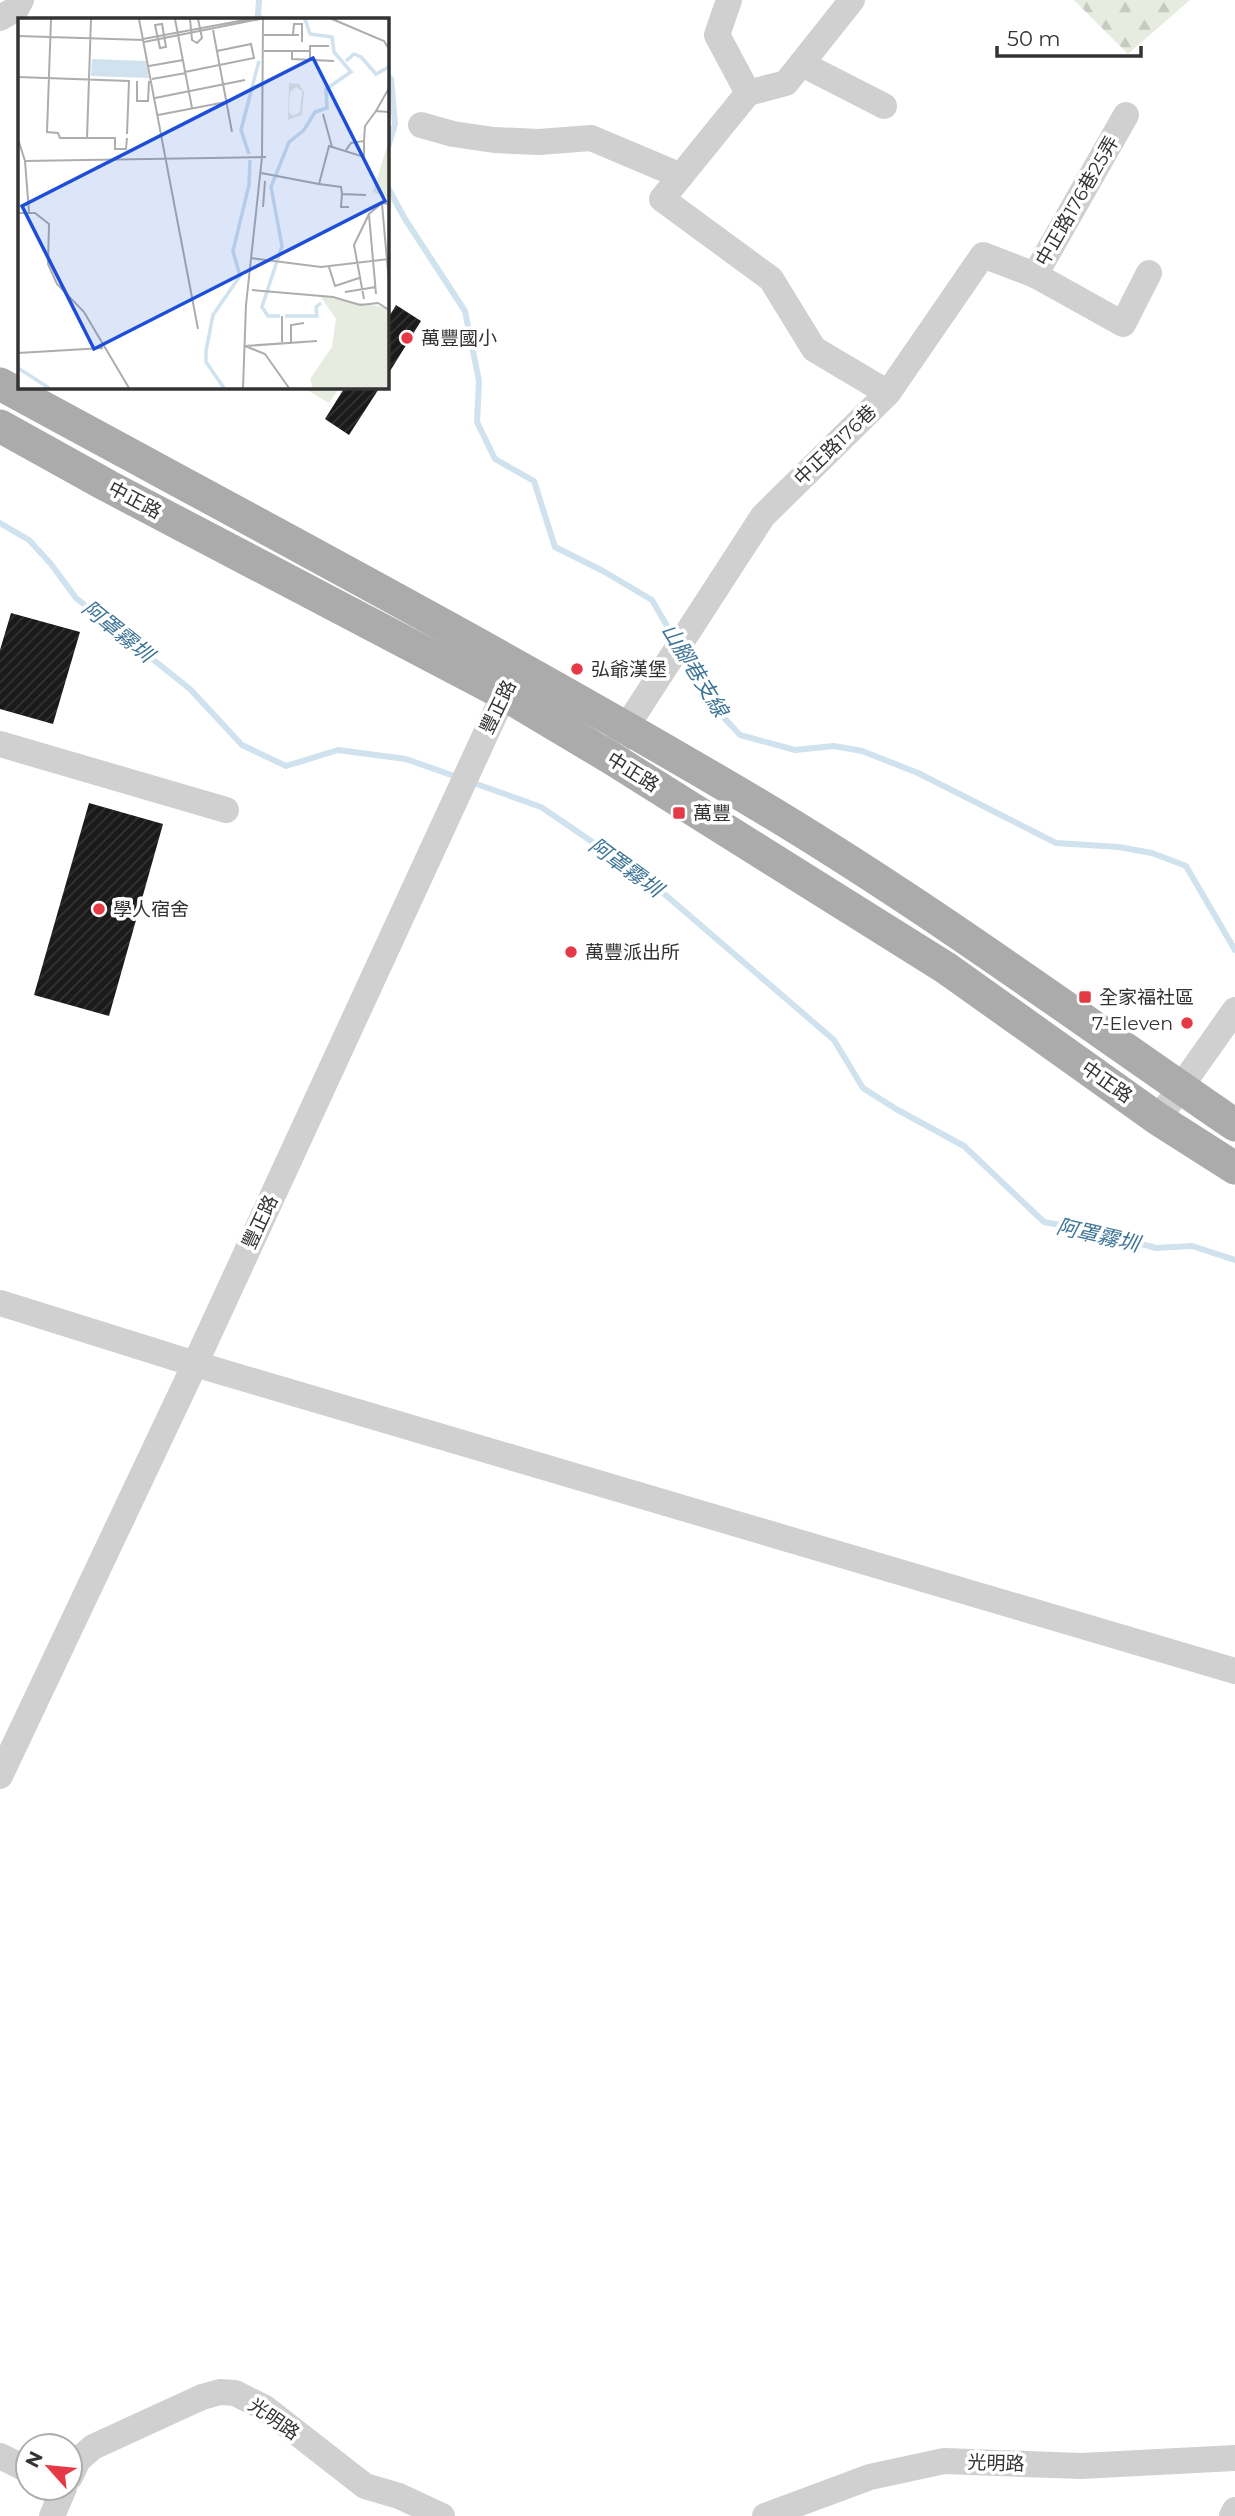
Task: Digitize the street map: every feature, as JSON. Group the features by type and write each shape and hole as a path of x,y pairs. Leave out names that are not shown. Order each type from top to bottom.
{"main road":[{"name":"中正路","path":"0,384 618,743 946,968 1158,1119 1235,1168"},
{"name":"中正路","path":"0,426 108,486 510,680"},
{"name":"中正路","path":"618,743 737,792 905,898 1235,1125"}],"street":[{"path":"0,18 16,9 21,0"},
{"path":"729,0 717,35 748,93 786,83 852,0"},
{"path":"802,64 884,106"},
{"name":"中正路176巷","path":"618,743 762,516 888,393 814,349 771,279 662,199 748,93"},
{"name":"中正路176巷25弄","path":"888,393 983,255 1035,275 1126,115"},
{"path":"421,125 494,140 539,142 591,138 681,176"},
{"path":"1035,275 1123,324 1149,273"},
{"name":"豐正路","path":"0,1776 195,1364 510,680"},
{"path":"0,746 226,810"},
{"path":"1158,1119 1182,1089 1235,1010"},
{"path":"0,1303 195,1364 1235,1671"},
{"name":"光明路","path":"84,2455 93,2447 202,2397 220,2392 235,2393 265,2408 365,2486 399,2496 442,2516"},
{"name":"光明路","path":"765,2516 870,2477 944,2461 1081,2466 1235,2458"},
{"path":"1232,2516 1235,2510"}],"green space":[{"path":"1074,0 1190,0 1128,54"},
{"path":"304,388 339,388 329,403"}],"building":[{"path":"396,305 421,321 388,374 388,318"},
{"path":"344,388 379,388 349,435 325,419"},
{"path":"11,613 80,632 53,724 0,709 0,650"},
{"name":"學人宿舍","path":"89,803 163,824 109,1016 34,995"}],"waterway":[{"name":"山腳巷支線","path":"259,0 260,18"},
{"name":"山腳巷支線","path":"388,77 391,79 395,124 388,147"},
{"name":"山腳巷支線","path":"388,188 405,219 465,311 479,381 477,422 495,459 534,481 555,547 652,600 674,638"},
{"name":"阿罩霧圳","path":"0,523 29,540 76,598 190,689 242,745 286,766 338,750 406,759 457,777"},
{"name":"山腳巷支線","path":"683,654 713,706 740,735 795,750 834,746 862,751 918,773 1056,843 1119,847 1152,853 1186,866 1235,950"},
{"name":"阿罩霧圳","path":"471,782 541,807 647,879 834,1040 863,1088 964,1146 1044,1222 1098,1232 1156,1248 1192,1246 1235,1260"}],"place":[{"name":"萬豐國小","path":"407,338"},
{"name":"弘爺漢堡","path":"577,669"},
{"name":"萬豐","path":"679,813"},
{"name":"學人宿舍","path":"99,909"},
{"name":"萬豐派出所","path":"571,952"},
{"name":"全家福社區","path":"1085,997"},
{"name":"7-Eleven","path":"1187,1023"}]}
